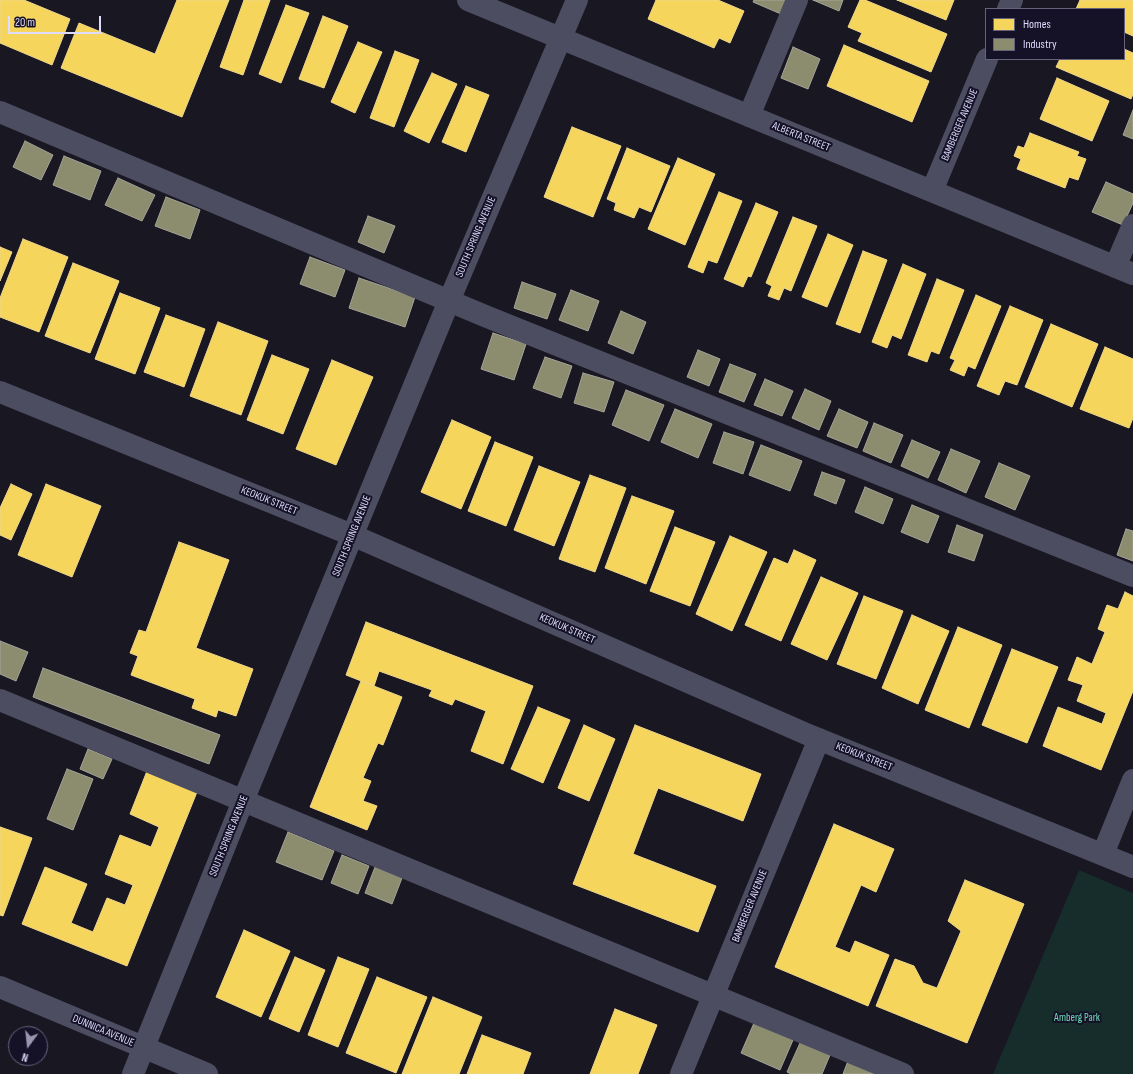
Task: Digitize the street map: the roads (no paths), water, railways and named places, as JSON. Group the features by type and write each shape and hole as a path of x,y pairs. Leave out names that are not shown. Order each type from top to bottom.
{"street":[{"name":"ALBERTA STREET","path":"468,0 1124,271"},
{"name":"SOUTH SPRING AVENUE","path":"133,1074 352,535 449,301 577,0"},
{"path":"749,116 797,0"},
{"name":"BAMBERGER AVENUE","path":"932,191 988,60"},
{"path":"0,112 449,301 1133,576"},
{"path":"1124,271 1133,225"},
{"name":"KEOKUK STREET","path":"0,392 352,535 819,739 1133,866"},
{"path":"0,700 903,1074"},
{"name":"BAMBERGER AVENUE","path":"681,1074 819,739"},
{"path":"1103,854 1133,780"},
{"name":"DUNNICA AVENUE","path":"0,988 207,1074"}],"park label":[{"name":"Amberg Park","path":"1077,1018"}]}
